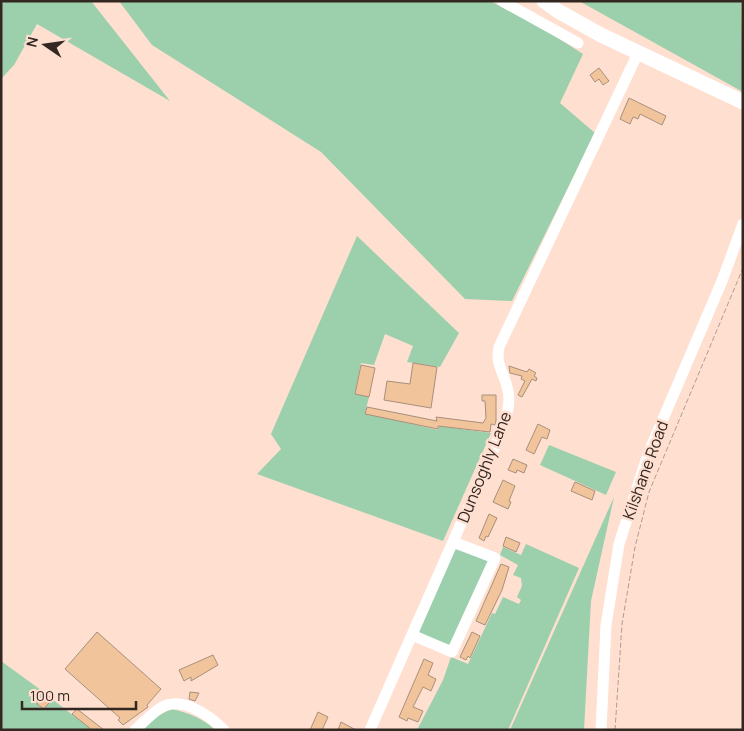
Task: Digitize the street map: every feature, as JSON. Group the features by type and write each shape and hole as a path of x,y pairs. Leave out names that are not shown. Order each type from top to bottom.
{"main road":[{"path":"544,1 558,11 638,53 743,102"}],"street":[{"path":"502,1 578,43"},
{"name":"Dunsoghly Lane","path":"370,730 496,444 508,406 508,391 496,358 499,346 638,53"},
{"name":"Kilshane Road","path":"601,730 606,625 619,544 648,454 722,281 743,224"},
{"path":"412,635 452,652 495,558 453,542"},
{"path":"135,730 160,708 177,704 201,711 224,730"}],"path":[{"path":"615,730 622,624 644,508 695,379 743,268"}],"green space":[{"path":"1,1 91,1 170,101 37,24 14,65 1,79"},
{"path":"119,1 490,1 539,26 583,54 560,103 595,133 512,301 465,299 321,152 152,45"},
{"path":"579,1 741,1 743,92"},
{"path":"357,236 459,333 440,367 407,362 413,346 385,334 374,365 361,363 355,393 369,397 365,413 438,430 439,426 491,433 443,541 257,474 281,449 271,434"},
{"path":"549,445 616,472 606,495 540,465"},
{"path":"614,497 591,601 584,730 510,730"},
{"path":"526,544 579,568 508,730 417,730 443,680 451,657 468,664 492,613 495,614 503,597 519,604 521,600 517,597 522,586 521,578 513,575 518,565 500,555 503,547 521,555"},
{"path":"455,545 491,559 458,634 448,646 415,635"},
{"path":"1,661 45,693 37,704 43,709 52,699 92,730 1,730"},
{"path":"172,709 195,716 215,730 136,730 146,721"}],"building":[{"path":"599,68 609,81 603,85 599,79 595,82 590,75"},
{"path":"629,98 666,116 662,125 640,114 638,119 633,117 630,124 620,119"},
{"path":"413,363 437,367 431,408 384,400 387,381 410,384"},
{"path":"361,365 375,368 369,397 355,394"},
{"path":"509,366 527,372 529,369 536,373 534,376 537,378 536,381 532,379 522,397 518,395 525,381 521,379 522,376 510,373"},
{"path":"482,395 496,395 496,421 495,425 491,424 490,432 438,426 438,429 365,414 367,407 437,421 436,417 483,423 486,418 485,401 482,401"},
{"path":"538,424 550,430 547,439 542,437 534,454 526,450"},
{"path":"513,459 527,465 524,473 517,470 516,473 508,470"},
{"path":"503,480 515,486 508,509 493,502"},
{"path":"575,482 595,491 592,500 571,491"},
{"path":"489,514 497,518 488,537 486,536 484,541 479,538"},
{"path":"506,537 520,543 516,552 503,546"},
{"path":"501,564 509,567 502,590 485,625 476,621"},
{"path":"97,632 161,689 147,705 148,707 123,725 118,720 120,718 65,669"},
{"path":"472,632 480,636 470,658 468,656 466,660 460,657"},
{"path":"213,655 218,665 191,681 191,677 184,681 179,670"},
{"path":"424,659 433,663 428,675 436,679 431,691 423,687 413,707 423,711 418,722 408,718 407,721 399,717"},
{"path":"190,692 199,693 195,701 189,699"},
{"path":"45,693 52,699 44,709 37,704"},
{"path":"77,709 104,730 92,730 72,714"},
{"path":"318,712 328,717 322,730 310,730"},
{"path":"341,722 356,730 338,730"}]}
